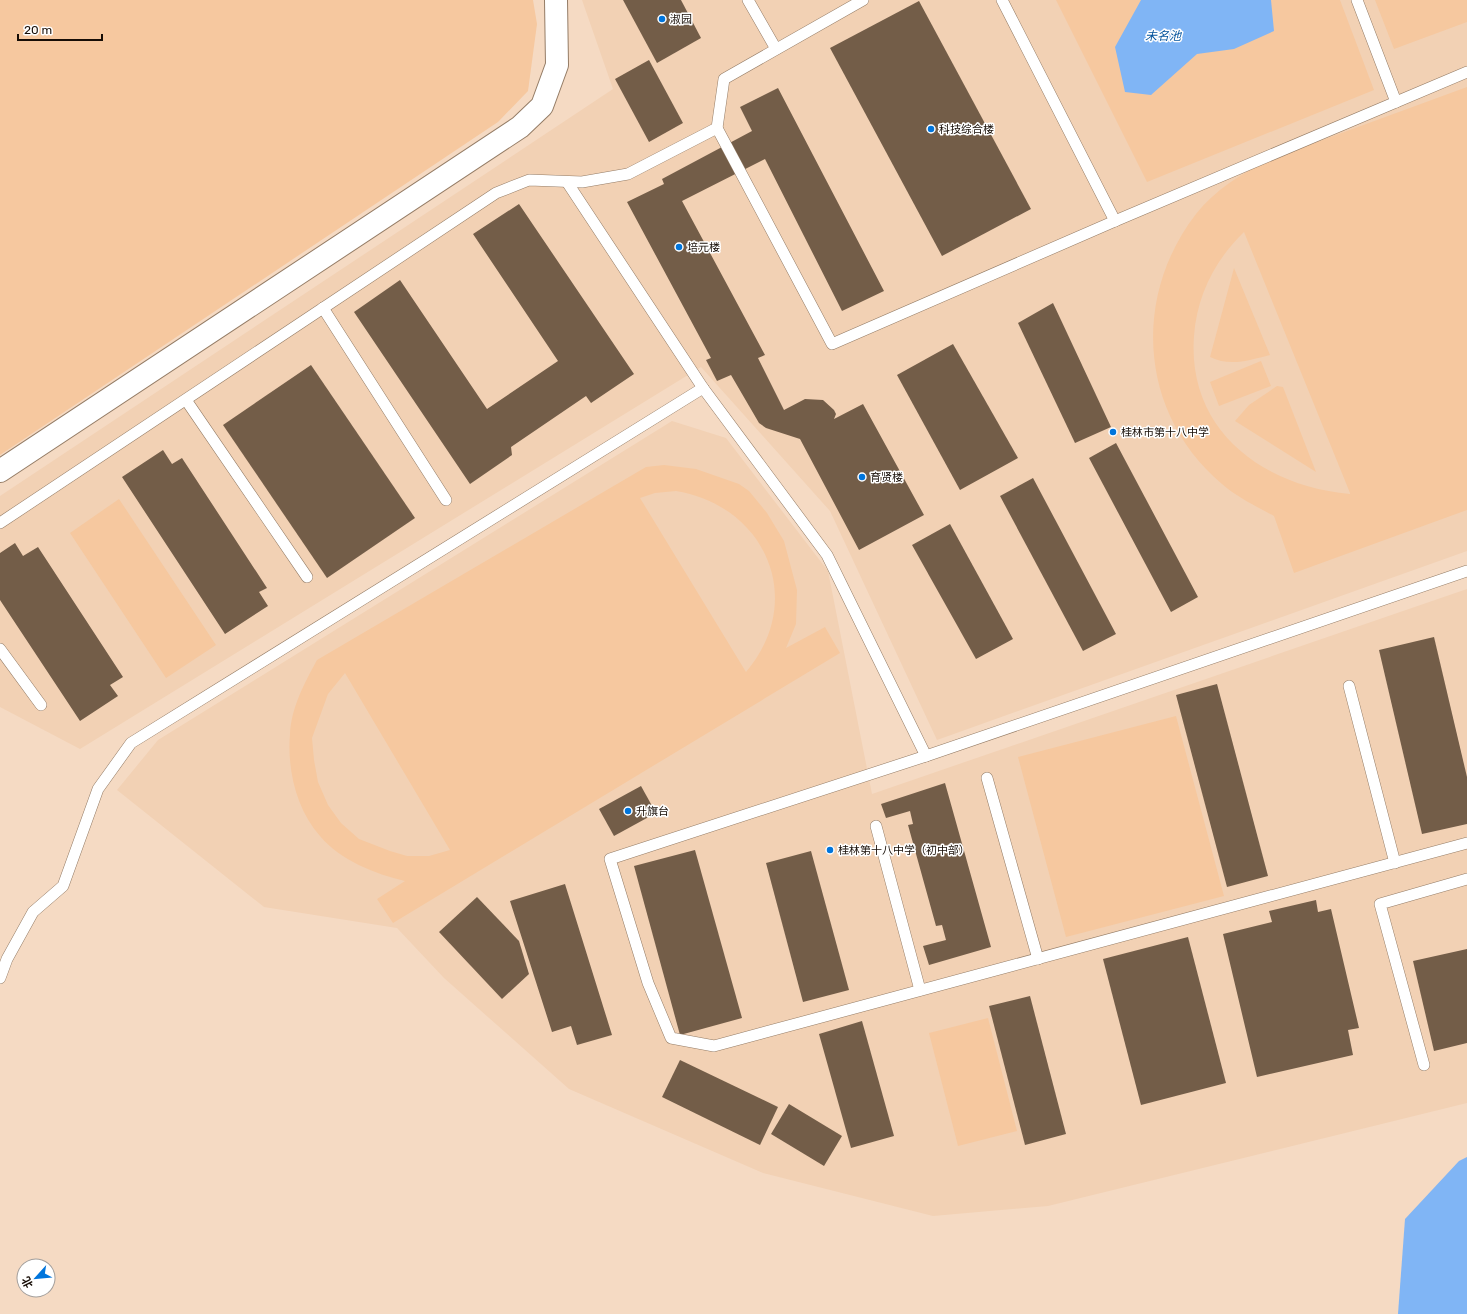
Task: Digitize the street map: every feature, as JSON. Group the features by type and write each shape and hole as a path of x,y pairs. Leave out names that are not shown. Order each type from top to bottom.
{"street":[{"path":"0,471 520,127 542,106 557,65 556,0"}],"lane":[{"path":"748,0 776,49"},
{"path":"863,0 724,79 716,128 832,344 1115,221 1467,72"},
{"path":"1002,0 1115,221"},
{"path":"1357,0 1396,102"},
{"path":"0,523 496,193 529,180 582,182 628,174 716,128"},
{"path":"567,182 703,388 827,555 926,756"},
{"path":"323,308 446,500"},
{"path":"0,978 7,959 33,912 63,886 98,789 131,743 703,388"},
{"path":"186,400 307,577"},
{"path":"1467,571 926,756 610,859 648,983 671,1038 714,1046 1467,843"},
{"path":"0,649 41,705"},
{"path":"1349,686 1395,863"},
{"path":"987,778 1038,959"},
{"path":"876,826 920,990"},
{"path":"1424,1064 1380,904 1467,879"}],"shaded area":[{"path":"0,0 533,0 537,24 528,91 498,122 0,455"},
{"name":"桂林市第十八中学","path":"582,0 1467,0 1467,551 937,740 830,511 701,367 80,749 0,707 0,496 613,89"},
{"path":"1056,0 1340,0 1374,90 1147,182"},
{"path":"1375,0 1467,0 1467,22 1394,49"},
{"path":"1467,87 1467,510 1294,573 1274,516 1241,498 1222,484 1195,456 1174,425 1161,390 1154,355 1154,318 1161,282 1175,247 1196,214 1211,197 1238,177 1268,160","holes":["1244,232 1350,493 1318,489 1288,479 1260,465 1236,447 1217,425 1203,399 1195,369 1194,336 1199,306 1203,292 1216,266 1224,254"]},
{"path":"1234,268 1270,355 1240,362 1225,362 1210,357"},
{"path":"1261,361 1271,386 1219,406 1210,382"},
{"path":"1277,386 1283,387 1316,472 1235,421 1249,405"},
{"name":"桂林第十八中学（初中部）","path":"672,421 726,438 828,571 872,794 1467,589 1467,1103 1048,1206 933,1216 763,1173 569,1089 444,978 397,928 264,907 117,790 158,740"},
{"path":"664,465 696,469 739,484 749,491 767,513 784,541 797,590 796,624 786,648 825,627 840,653 393,923 377,899 405,881 359,865 328,845 305,814 295,788 289,747 291,724 299,696 317,660 646,467","holes":["676,491 707,500 733,515 754,536 768,560 774,587 773,615 764,644 746,672 640,498 655,493","345,673 450,850 429,856 407,856 390,851 359,839 341,823 328,805 318,782 312,738 328,694"]},
{"path":"119,499 216,645 166,678 70,533"},
{"path":"1176,716 1224,896 1066,937 1018,757"},
{"path":"988,1018 1017,1131 958,1146 929,1033"}],"water":[{"name":"未名池","path":"1141,0 1271,0 1274,31 1234,49 1197,54 1151,95 1125,92 1115,47"},
{"path":"1467,1157 1467,1314 1398,1314 1405,1219 1459,1161"}],"building":[{"name":"淑园","path":"623,0 681,0 701,38 657,63"},
{"name":"科技综合楼","path":"919,1 1031,209 942,256 830,48"},
{"path":"649,60 683,123 649,142 615,79"},
{"name":"培元楼","path":"778,88 884,291 842,311 765,159 682,201 765,355 758,358 784,410 805,399 823,400 834,410 836,414 834,419 863,404 924,515 859,550 800,439 766,428 759,423 731,375 717,381 706,360 711,358 627,202 664,184 662,179 752,131 740,107"},
{"path":"519,204 634,374 591,403 586,396 511,447 512,455 470,484 354,312 400,280 487,409 558,361 473,234"},
{"path":"1053,303 1111,427 1075,443 1018,323"},
{"path":"953,344 1018,458 960,490 897,375"},
{"path":"311,365 415,518 327,578 223,425"},
{"path":"1116,443 1198,597 1171,612 1089,458"},
{"path":"163,450 172,464 182,458 267,588 259,592 268,606 225,634 122,477"},
{"path":"1033,478 1116,634 1083,651 1000,496"},
{"path":"950,524 1013,639 976,659 912,545"},
{"path":"15,543 23,556 38,547 123,677 110,685 118,696 80,721 0,600 0,553"},
{"path":"1434,637 1467,777 1467,824 1422,834 1379,650"},
{"path":"1217,684 1268,876 1227,887 1176,695"},
{"path":"945,783 991,947 929,965 923,946 946,940 942,925 936,926 908,825 913,824 910,811 886,818 881,804"},
{"name":"升旗台","path":"641,786 656,813 614,836 599,809"},
{"path":"695,850 742,1018 680,1035 634,866"},
{"path":"811,851 849,990 803,1002 766,863"},
{"path":"565,884 612,1035 577,1045 571,1026 552,1032 510,901"},
{"path":"477,897 519,941 529,974 502,999 439,932"},
{"path":"1316,900 1318,912 1331,909 1359,1028 1348,1030 1353,1055 1257,1077 1223,934 1272,922 1269,911"},
{"path":"1188,937 1226,1083 1141,1105 1103,959"},
{"path":"1467,949 1467,1043 1434,1051 1413,961"},
{"path":"1030,996 1066,1134 1025,1145 989,1006"},
{"path":"862,1021 894,1136 851,1148 819,1034"},
{"path":"680,1060 778,1107 760,1145 662,1097"},
{"path":"789,1104 842,1136 824,1166 771,1134"}],"place":[{"name":"淑园","path":"662,19"},
{"name":"科技综合楼","path":"931,129"},
{"name":"培元楼","path":"679,247"},
{"name":"桂林市第十八中学","path":"1113,432"},
{"name":"育贤楼","path":"862,477"},
{"name":"升旗台","path":"628,811"},
{"name":"桂林第十八中学（初中部）","path":"830,850"}]}
